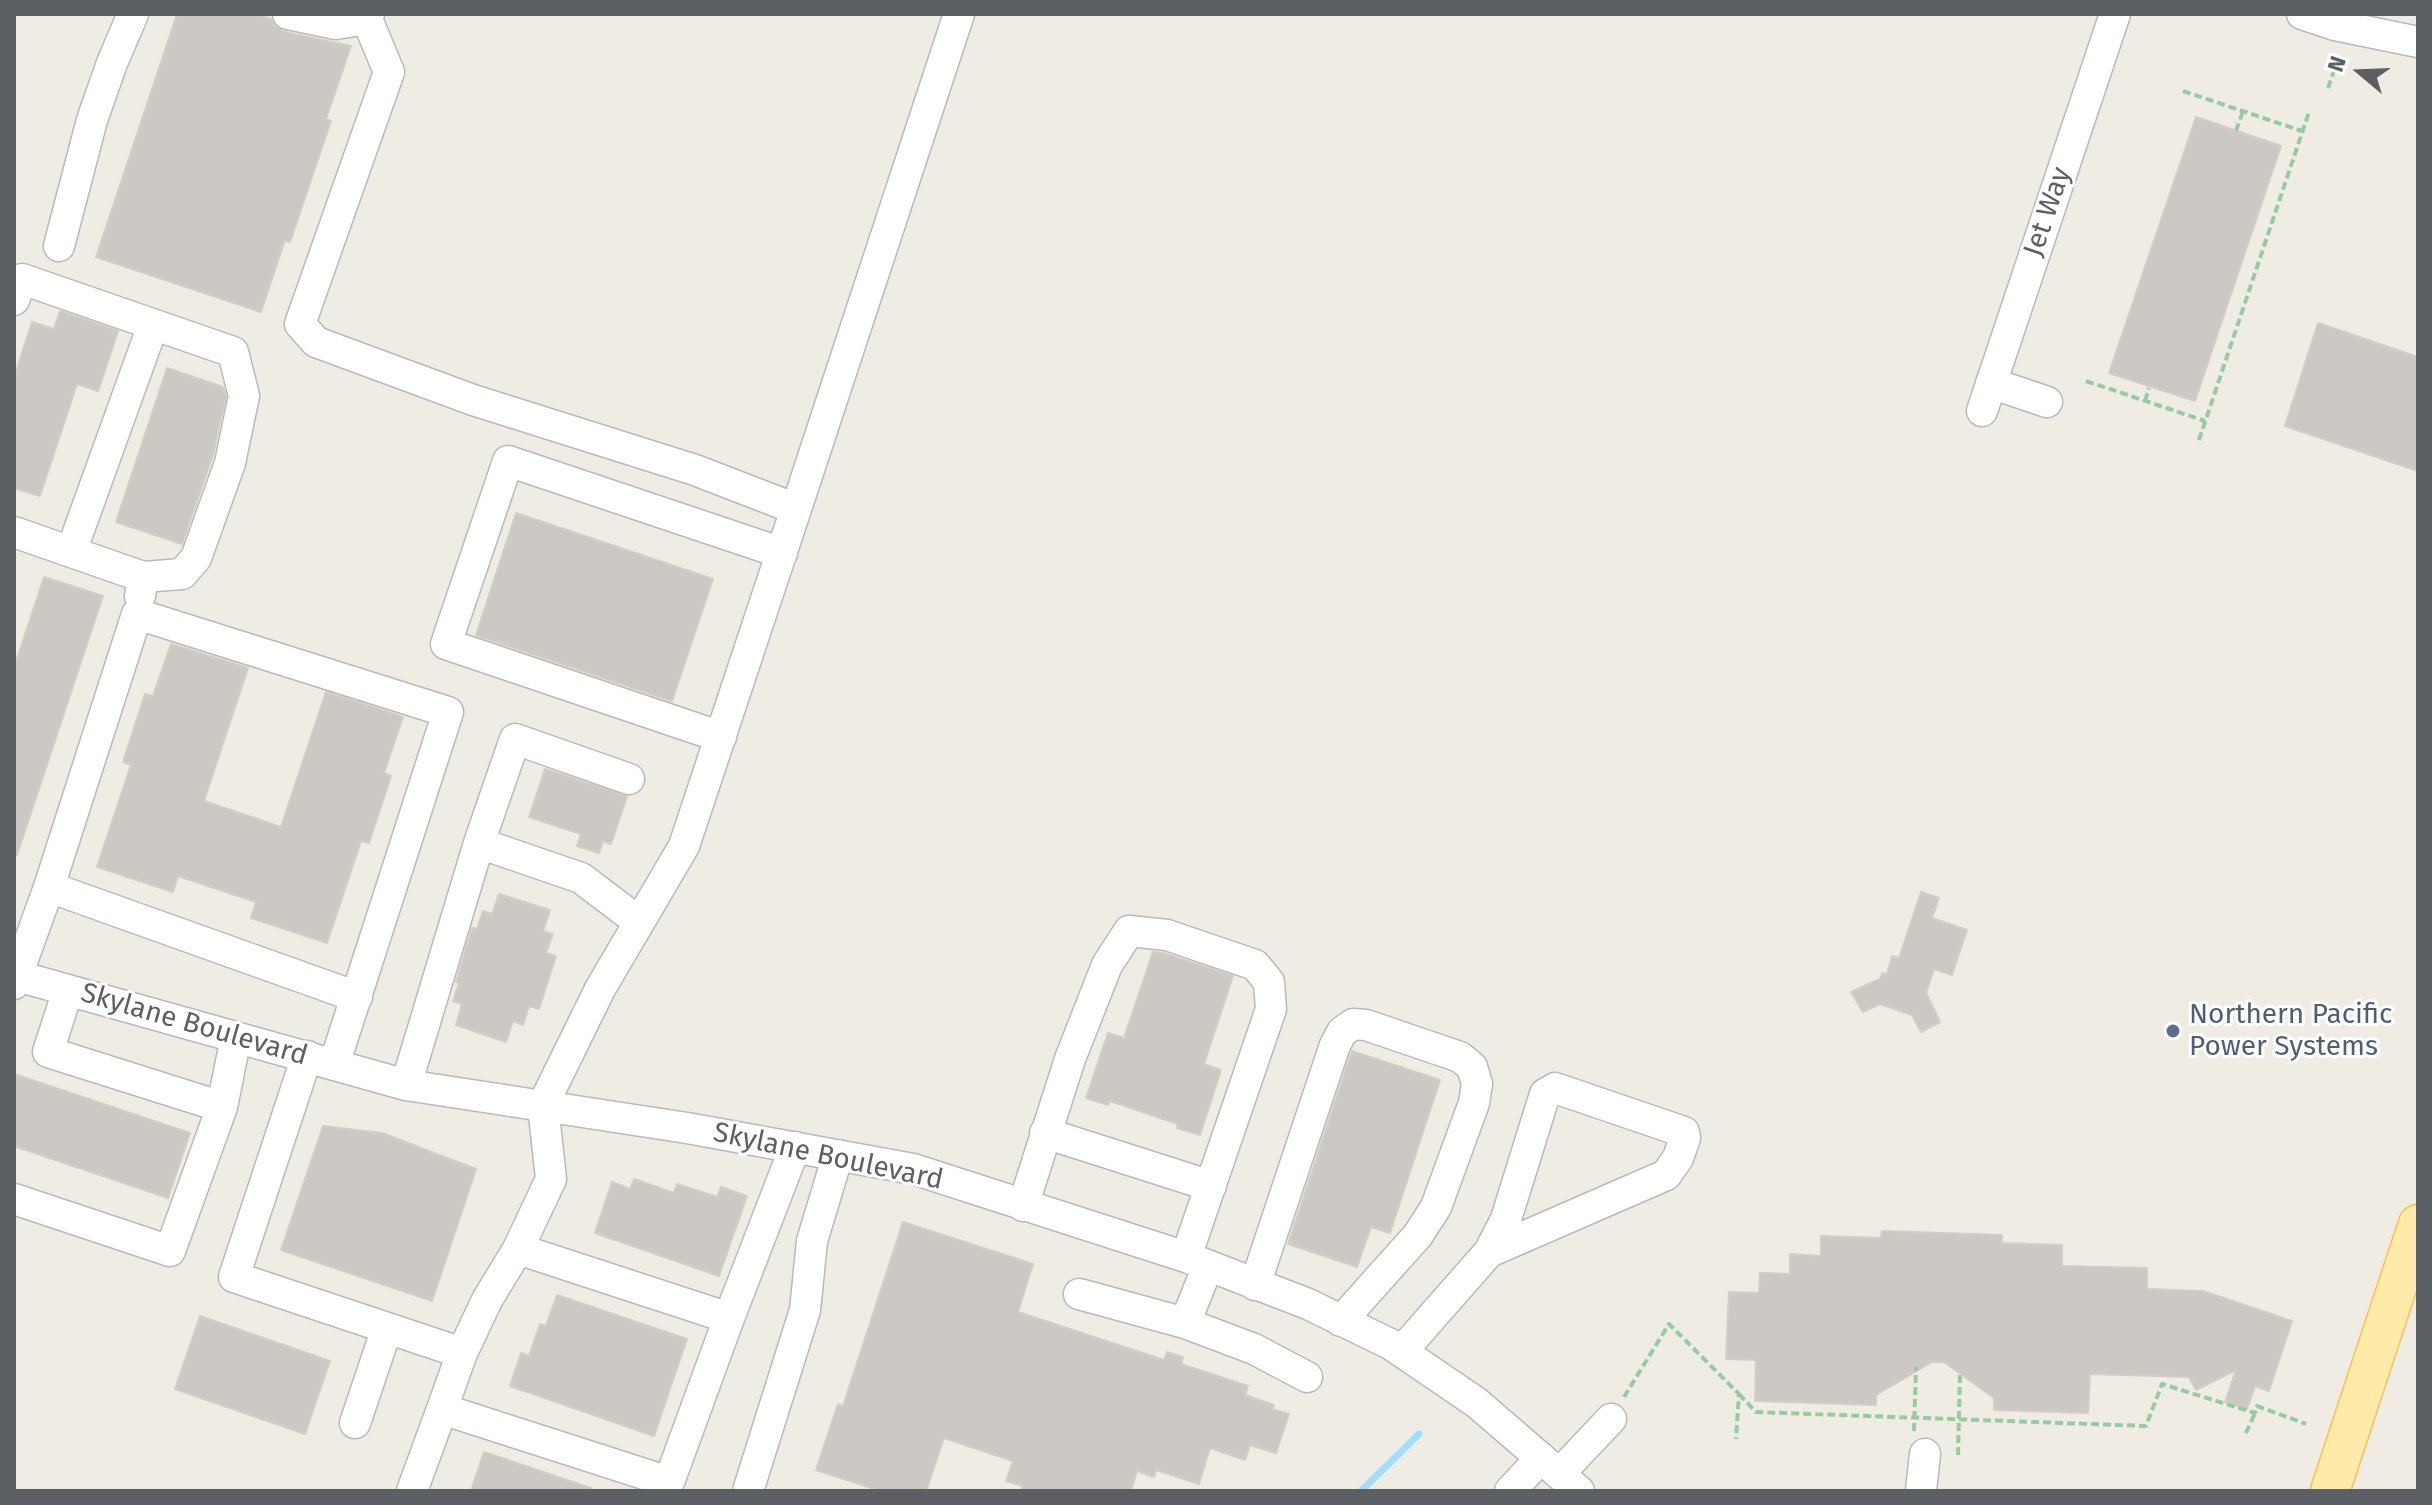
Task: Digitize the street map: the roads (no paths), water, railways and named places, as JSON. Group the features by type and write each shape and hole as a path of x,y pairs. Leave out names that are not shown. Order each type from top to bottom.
{"main road":[{"path":"2330,1491 2418,1224"}],"street":[{"path":"59,246 92,120 133,14"},
{"path":"288,14 336,24 368,16 389,72 300,324 316,342 473,400 695,470 796,509"},
{"path":"412,1491 462,1353 487,1300 518,1249 551,1179 543,1105 563,1070 600,989 684,846 959,14"},
{"name":"Jet Way","path":"2047,402 1986,397 2115,14"},
{"path":"2302,14 2408,32"},
{"path":"14,300 22,279 233,352 244,396 230,463 196,558 182,574 143,577 15,537"},
{"path":"71,552 153,325"},
{"path":"721,737 446,644 508,461 782,553"},
{"path":"15,979 49,887 137,614 143,577"},
{"path":"137,614 448,712 357,997 321,1061 234,1277 462,1353"},
{"path":"406,1085 479,843 515,739 629,779"},
{"path":"479,843 581,878 639,922"},
{"path":"49,887 357,997"},
{"path":"1023,1206 1070,1059 1107,965 1129,931 1167,935 1255,965 1269,982 1271,1009 1211,1186 1185,1323"},
{"name":"Skylane Boulevard","path":"15,979 68,990 406,1085 543,1105 913,1169 1197,1262 1308,1304 1402,1351 1477,1403 1560,1474"},
{"path":"68,990 48,1052 222,1107"},
{"path":"1255,1285 1342,1032 1353,1024 1366,1025 1460,1057 1472,1067 1477,1084 1474,1103 1436,1207 1418,1235 1341,1321"},
{"path":"14,1199 170,1251 222,1107 236,1037"},
{"path":"1402,1351 1489,1252 1506,1219 1545,1094 1555,1088 1684,1132 1678,1158 1666,1175 1489,1252"},
{"path":"1045,1133 1211,1186"},
{"path":"442,1409 669,1482 795,1147"},
{"path":"748,1491 805,1310 812,1241 838,1155"},
{"path":"518,1249 729,1318"},
{"path":"1079,1294 1185,1323 1254,1349 1307,1377"},
{"path":"355,1423 387,1328"},
{"path":"1510,1491 1560,1474 1611,1419"},
{"path":"1921,1491 1934,1450 1938,1491"}],"waterway":[{"path":"1361,1491 1419,1434"}],"place":[{"name":"Northern Pacific Power Systems","path":"2173,1031"}]}
